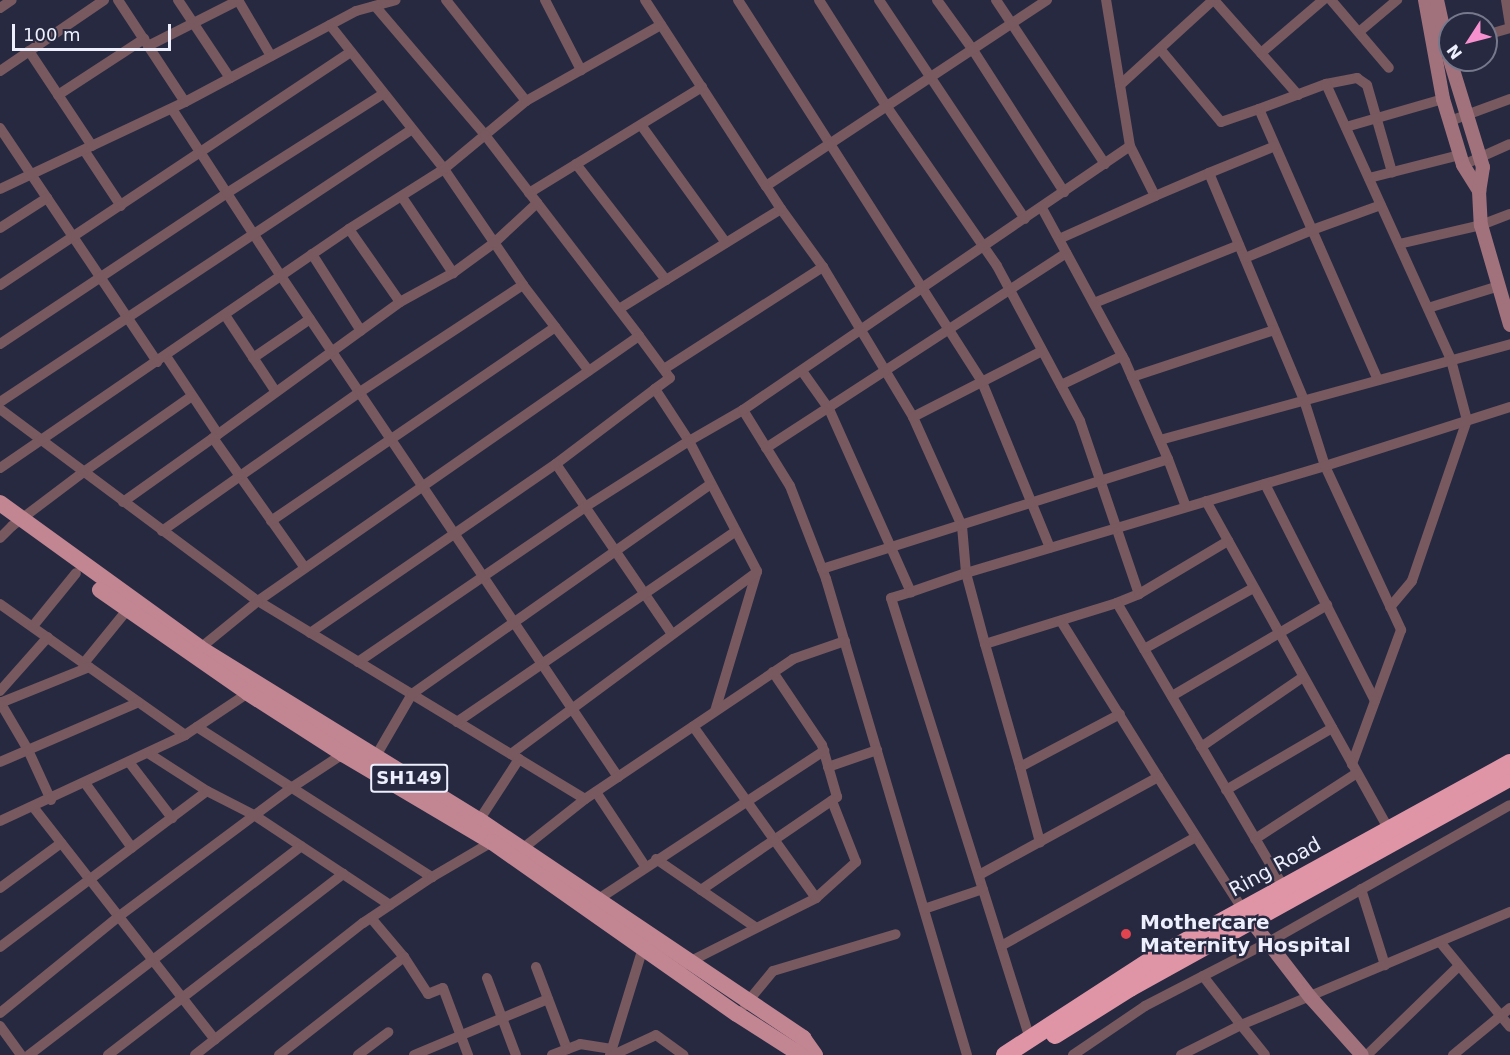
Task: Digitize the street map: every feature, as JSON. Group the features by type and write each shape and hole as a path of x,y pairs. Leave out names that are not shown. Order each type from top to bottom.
{"highway":[{"name":"Ring Road","path":"1005,1055 1028,1046 1130,988 1247,915 1284,888 1510,763"},
{"name":"Ring Road","path":"1247,915 1510,777"}],"main road":[{"name":"SH149","path":"0,503 8,525 127,610 372,764 476,826 522,849 690,962 742,1008 801,1055"},
{"name":"SH149","path":"8,525 195,652 248,693 342,754 372,764"},
{"name":"SH149","path":"476,826 492,842 674,970 742,1008 803,1038 815,1055"}],"street":[{"path":"0,9 12,0"},
{"path":"0,71 104,0"},
{"path":"118,0 185,102"},
{"path":"178,0 230,78"},
{"path":"58,95 146,43 238,0 271,56"},
{"path":"0,189 185,102 330,25 360,4 375,6 396,0"},
{"path":"446,0 526,101"},
{"path":"545,0 581,70"},
{"path":"645,0 781,210 823,267 913,417 962,526 966,573 1040,842"},
{"path":"738,0 828,145 982,382 1050,548"},
{"path":"819,0 887,107 985,248 1011,291 1080,422 1139,594"},
{"path":"879,0 1025,219"},
{"path":"937,0 973,50 1064,192"},
{"path":"996,0 1105,164"},
{"path":"766,186 1047,0"},
{"path":"1106,0 1130,147 1155,196"},
{"path":"1120,85 1214,0 1298,95"},
{"path":"1261,53 1323,0"},
{"path":"1331,0 1389,68"},
{"path":"1359,32 1397,0"},
{"path":"1425,0 1438,33"},
{"path":"1506,0 1510,27"},
{"path":"310,633 456,535 556,464 670,378 485,135 375,6"},
{"path":"330,25 444,169 523,285 589,371"},
{"path":"0,468 349,229 444,169 526,101 661,25"},
{"path":"1160,49 1221,122 1326,84 1357,78 1364,81 1392,172"},
{"path":"29,51 58,95 121,206"},
{"path":"0,285 351,52"},
{"path":"1445,72 1443,99 1461,160 1479,191"},
{"path":"1452,72 1483,175 1479,191 1481,225 1510,325"},
{"path":"1326,84 1451,360 1467,420 1412,581 1390,607"},
{"path":"529,193 702,87"},
{"path":"0,344 227,193 383,94"},
{"path":"1346,127 1443,99"},
{"path":"1450,121 1510,99"},
{"path":"172,108 281,276 618,777"},
{"path":"1259,109 1378,380"},
{"path":"641,125 726,243"},
{"path":"0,128 126,317 192,396 240,477 305,568"},
{"path":"0,402 411,130"},
{"path":"1369,178 1479,158 1510,144"},
{"path":"1059,239 1275,146"},
{"path":"358,662 585,507 802,371 1130,147"},
{"path":"576,164 666,280"},
{"path":"1209,173 1304,400 1325,466 1401,630 1375,701 1355,769 1255,838"},
{"path":"402,197 453,273"},
{"path":"0,228 47,198"},
{"path":"123,502 400,302 453,273 494,243 537,203"},
{"path":"1245,258 1381,205"},
{"path":"1042,208 1122,356 1160,440 1186,507"},
{"path":"619,309 781,210"},
{"path":"1399,244 1481,225 1510,214"},
{"path":"349,229 400,302"},
{"path":"1094,303 1239,245"},
{"path":"766,448 887,372 1066,253"},
{"path":"312,254 361,331"},
{"path":"664,369 823,267"},
{"path":"162,531 360,392 523,285"},
{"path":"1428,308 1499,286"},
{"path":"225,315 276,392"},
{"path":"253,358 310,319"},
{"path":"271,521 555,327"},
{"path":"1132,377 1274,330"},
{"path":"195,652 258,601 639,336"},
{"path":"1160,440 1510,344"},
{"path":"913,417 1042,351"},
{"path":"1061,385 1122,356"},
{"path":"802,371 829,409 893,547 911,592"},
{"path":"655,389 688,441 757,571 715,711"},
{"path":"8,525 192,396"},
{"path":"1028,1046 1001,946 891,598 966,573 1325,466 1510,406"},
{"path":"0,409 38,440 258,601 585,800"},
{"path":"743,410 790,486 822,569 967,1055"},
{"path":"822,569 1168,459"},
{"path":"556,464 672,634"},
{"path":"372,764 412,694 711,484"},
{"path":"1265,484 1375,701"},
{"path":"1206,501 1389,830"},
{"path":"457,722 541,662 736,531"},
{"path":"985,644 1139,594 1228,542"},
{"path":"476,826 515,757 571,707 757,571"},
{"path":"33,626 76,573"},
{"path":"1144,649 1253,588"},
{"path":"1117,603 1284,888"},
{"path":"1172,696 1327,605"},
{"path":"2,608 33,626 185,735"},
{"path":"51,800 28,750 0,702 87,665 127,610"},
{"path":"1060,621 1247,915 1311,998 1362,1055"},
{"path":"0,691 48,637"},
{"path":"522,849 596,792 793,659 844,641"},
{"path":"701,890 837,797 824,751 773,672"},
{"path":"1201,747 1303,677"},
{"path":"0,821 34,808 185,735 248,693"},
{"path":"0,762 139,702"},
{"path":"1020,767 1120,714"},
{"path":"693,726 816,898"},
{"path":"196,727 432,877"},
{"path":"1226,790 1332,728"},
{"path":"828,767 877,750"},
{"path":"597,900 645,866 748,803 824,751"},
{"path":"148,753 207,791 254,815 390,905"},
{"path":"0,1013 118,917 291,788 342,754"},
{"path":"129,762 172,818"},
{"path":"979,875 1158,777"},
{"path":"85,783 132,848"},
{"path":"0,947 207,791"},
{"path":"596,792 645,866"},
{"path":"674,970 816,898 856,862 832,801"},
{"path":"1073,1055 1145,1006 1267,943 1510,805"},
{"path":"34,808 215,1040"},
{"path":"1001,946 1196,837"},
{"path":"195,1055 371,918 432,877 492,842"},
{"path":"0,888 61,843"},
{"path":"29,1055 301,846"},
{"path":"656,859 755,927"},
{"path":"108,1055 343,874"},
{"path":"924,909 983,889"},
{"path":"1361,889 1385,965"},
{"path":"1181,1055 1241,1025 1311,998 1510,912"},
{"path":"371,918 404,957 428,994 443,988 468,1055"},
{"path":"742,1008 773,971 896,934"},
{"path":"1440,942 1510,1027"},
{"path":"616,1053 643,948"},
{"path":"279,1055 404,957"},
{"path":"1367,1055 1458,966"},
{"path":"536,967 548,999 559,1053 580,1044 616,1053 656,1035 684,1055"},
{"path":"1203,976 1265,1055"},
{"path":"488,978 516,1055"},
{"path":"414,1055 548,999"},
{"path":"1454,1055 1510,1008"},
{"path":"0,1026 21,1055"},
{"path":"358,1055 388,1032"}],"place":[{"name":"Mothercare Maternity Hospital","path":"1126,934"}]}
